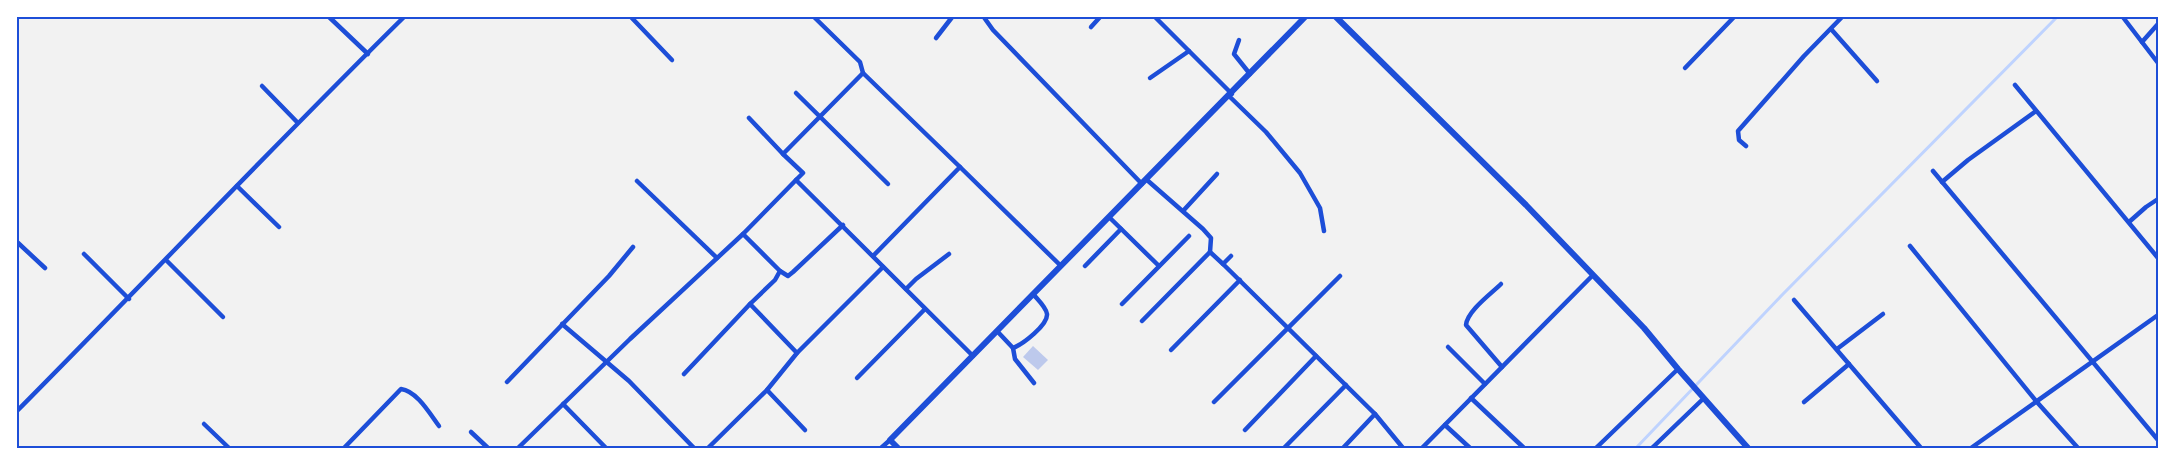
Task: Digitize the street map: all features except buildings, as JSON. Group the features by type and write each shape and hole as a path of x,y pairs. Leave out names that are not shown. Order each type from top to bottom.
{"street":[{"path":"328,16 368,54"},
{"path":"630,16 672,60"},
{"path":"813,16 860,62 863,73 1061,266"},
{"path":"936,38 953,16"},
{"path":"983,16 1000,37 1144,182 1183,211 1211,238 1210,252 1142,321"},
{"path":"1091,27 1101,16"},
{"path":"1154,16 1266,132 1300,173 1320,208 1324,231"},
{"path":"881,448 1306,16"},
{"path":"1335,16 1526,205 1644,328 1748,448"},
{"path":"1685,68 1735,16"},
{"path":"1746,146 1738,140 1738,131 1843,16"},
{"path":"2122,16 2158,63"},
{"path":"16,412 129,299 297,122 368,54 401,18"},
{"path":"2142,42 2158,24"},
{"path":"1831,29 1877,81"},
{"path":"1239,40 1234,54 1250,74"},
{"path":"1150,78 1189,51"},
{"path":"783,154 863,73"},
{"path":"2015,85 2158,258"},
{"path":"262,86 297,122"},
{"path":"796,93 888,184"},
{"path":"1942,182 1968,160 2036,111"},
{"path":"518,448 743,234 803,173 749,118"},
{"path":"873,256 960,168"},
{"path":"1933,171 2158,440"},
{"path":"1183,211 1217,174"},
{"path":"796,180 973,356"},
{"path":"637,181 717,258"},
{"path":"237,186 279,227"},
{"path":"2129,222 2158,199"},
{"path":"1109,218 1159,266"},
{"path":"743,234 780,271 788,276 843,225"},
{"path":"1085,266 1121,229"},
{"path":"1122,304 1188,236"},
{"path":"16,241 45,268"},
{"path":"1910,246 2036,401 2078,448"},
{"path":"507,381 609,276 633,247"},
{"path":"1210,252 1375,414 1403,448"},
{"path":"84,254 129,299"},
{"path":"906,289 949,254"},
{"path":"1223,264 1231,256"},
{"path":"166,260 223,317"},
{"path":"708,448 767,390 797,353 883,267"},
{"path":"684,374 775,280 780,271"},
{"path":"1214,402 1340,276"},
{"path":"1422,448 1592,276"},
{"path":"1171,350 1240,280"},
{"path":"1502,284 1478,306 1466,320 1466,324 1502,367"},
{"path":"1013,348 1026,342 1046,321 1045,308 1033,294"},
{"path":"1794,300 1921,448"},
{"path":"750,304 797,353"},
{"path":"857,378 925,309"},
{"path":"1836,349 1882,314"},
{"path":"1971,448 2158,315"},
{"path":"562,324 629,381 694,448"},
{"path":"997,331 1013,348 1014,359 1034,383"},
{"path":"1448,347 1485,384"},
{"path":"1245,430 1316,356"},
{"path":"1804,402 1849,364"},
{"path":"1596,448 1678,369"},
{"path":"1284,448 1346,386"},
{"path":"344,448 401,389 417,398 439,426"},
{"path":"767,390 805,429"},
{"path":"1652,448 1703,397"},
{"path":"1471,398 1524,448"},
{"path":"563,404 606,448"},
{"path":"1343,448 1375,414"},
{"path":"204,424 229,448"},
{"path":"1445,425 1470,448"},
{"path":"471,432 488,448"},
{"path":"890,440 898,448"}],"waterway":[{"path":"1636,448 1783,294 2058,16"}]}
